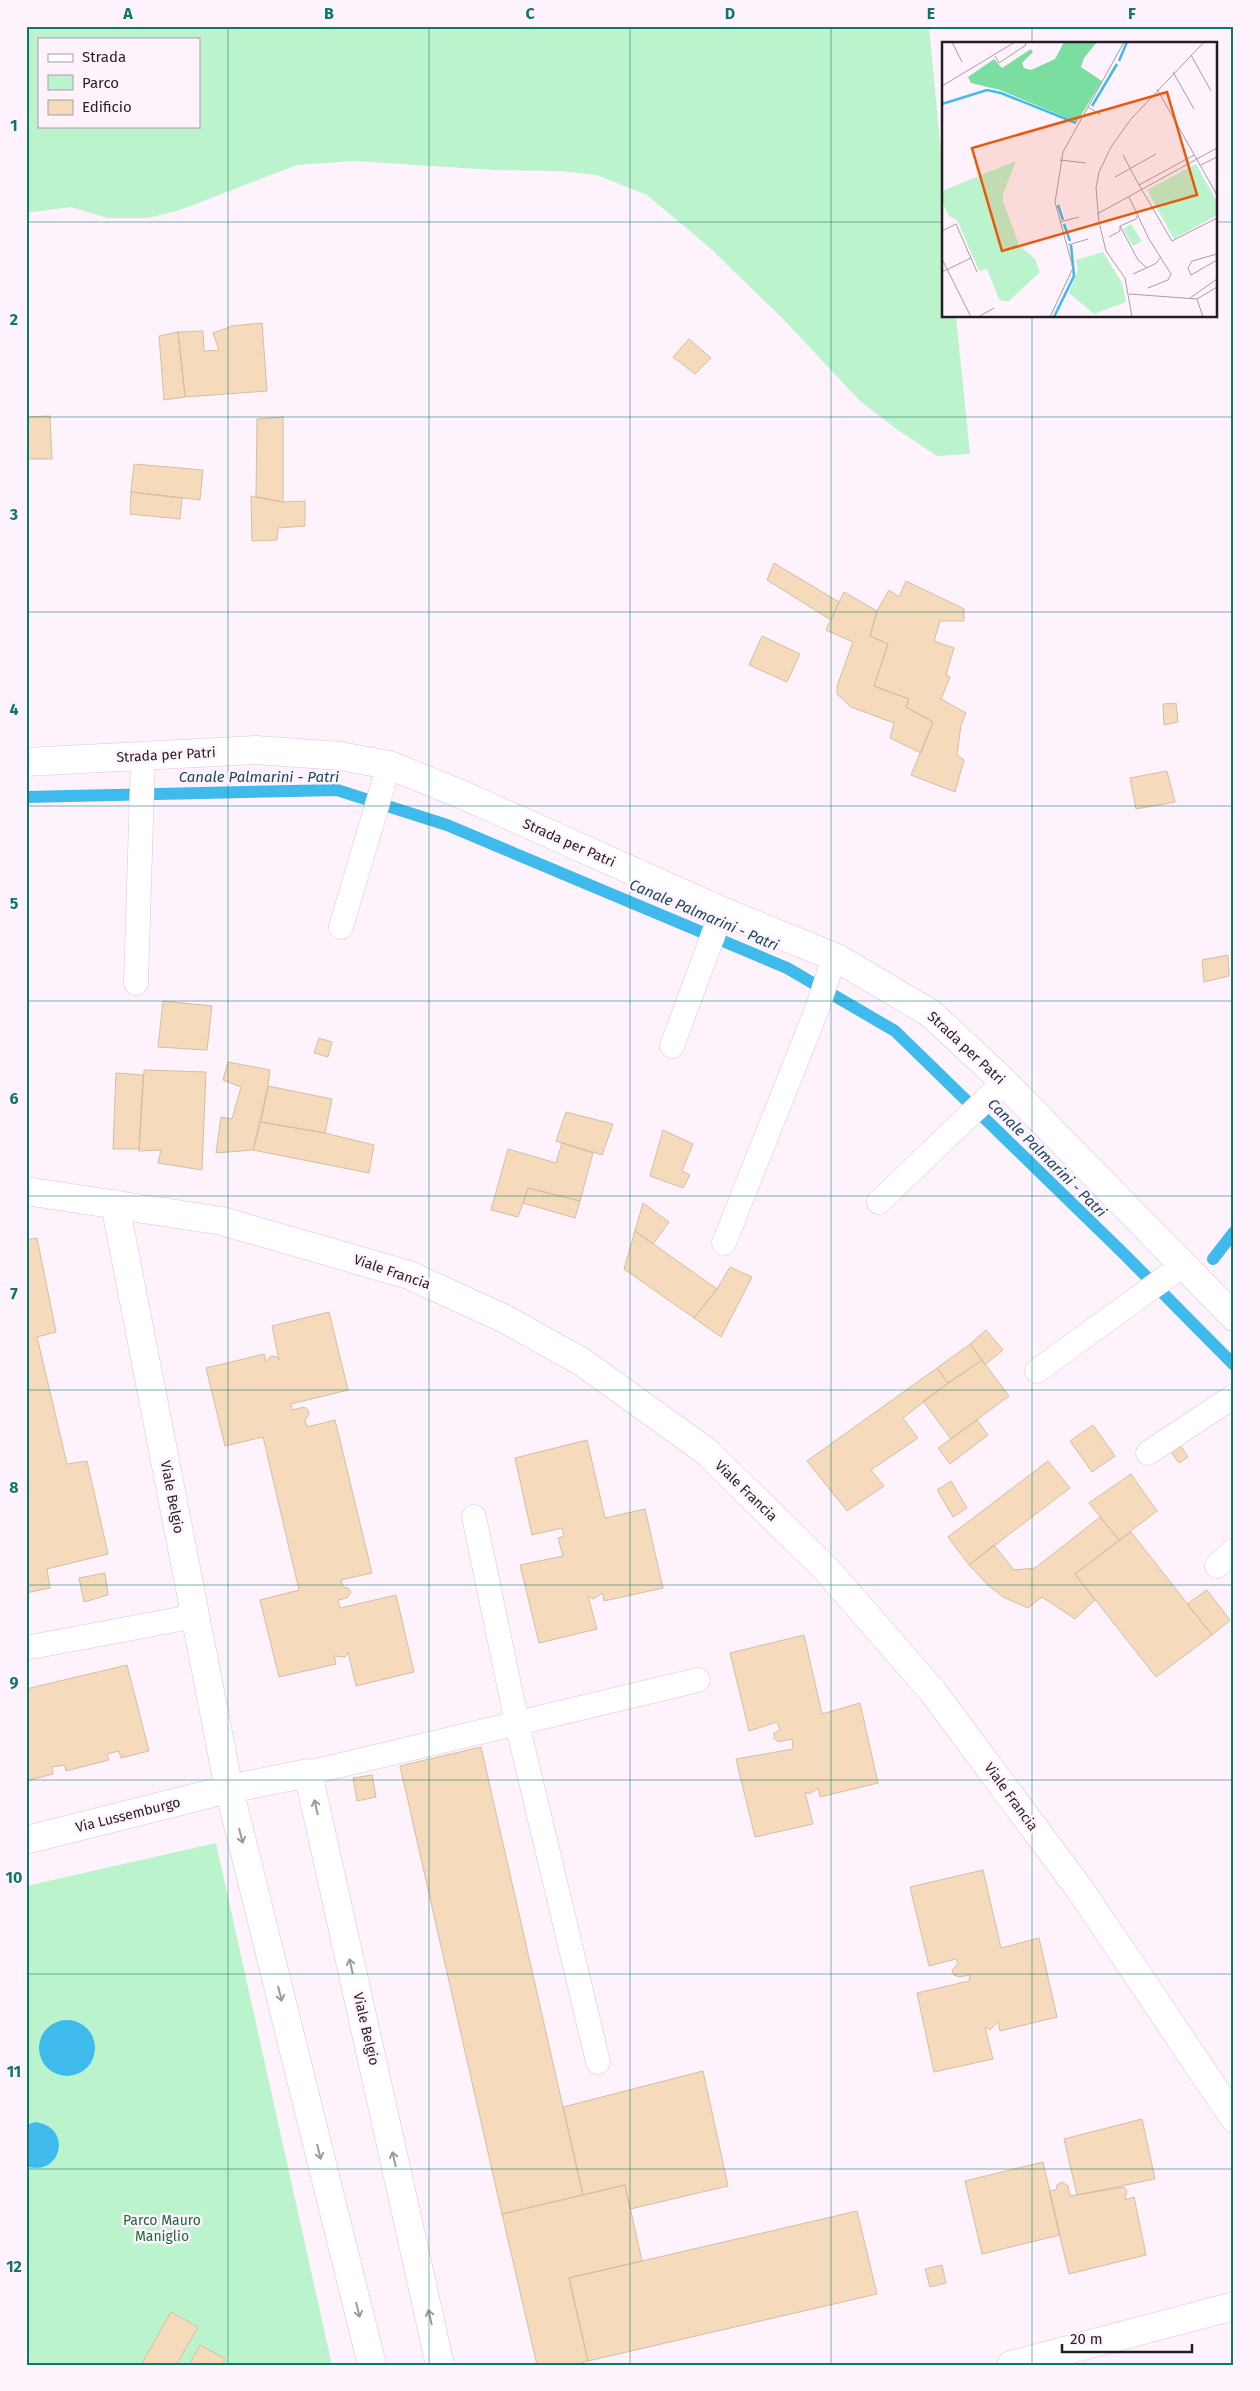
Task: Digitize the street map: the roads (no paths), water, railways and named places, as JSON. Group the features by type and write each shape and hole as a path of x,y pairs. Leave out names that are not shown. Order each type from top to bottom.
{"street":[{"name":"Strada per Patri","path":"26,762 142,763 256,750 340,756 386,773 463,796 720,918 834,964 930,1013 998,1088 1177,1270 1234,1317"},
{"name":"Viale Francia","path":"26,1191 222,1221 409,1275 504,1319 582,1362 707,1452 827,1570 933,1692 1081,1891 1234,2118"},
{"name":"Viale Belgio","path":"115,1204 229,1789 372,2365"},
{"name":"Viale Belgio","path":"308,1773 440,2365"},
{"path":"229,1789 308,1773"},
{"name":"Via Lussemburgo","path":"26,1840 229,1789"},
{"path":"1011,2365 1234,2306"}],"lane":[{"path":"136,983 142,763"},
{"path":"341,928 386,773"},
{"path":"672,1046 720,918"},
{"path":"724,1243 834,964"},
{"path":"879,1202 998,1088"},
{"path":"1037,1371 1177,1270"},
{"path":"1148,1453 1233,1396"},
{"path":"474,1517 517,1723 598,2062"},
{"path":"26,1648 196,1616"},
{"path":"308,1773 698,1680"}],"water":[{"path":"61,2020 73,2020 87,2028 95,2042 93,2059 87,2068 73,2076 61,2076 51,2071 44,2064 39,2054 39,2042 44,2032 51,2025"},
{"path":"35,2122 47,2126 55,2133 59,2141 55,2159 48,2165 38,2168 26,2166 26,2125"}],"waterway":[{"name":"Canale Palmarini - Patri","path":"26,797 337,790 447,825 787,968 895,1031 1124,1254 1234,1365"},
{"path":"1213,1259 1234,1232"}],"park label":[{"name":"Parco Mauro Maniglio","path":"162,2228"}]}
